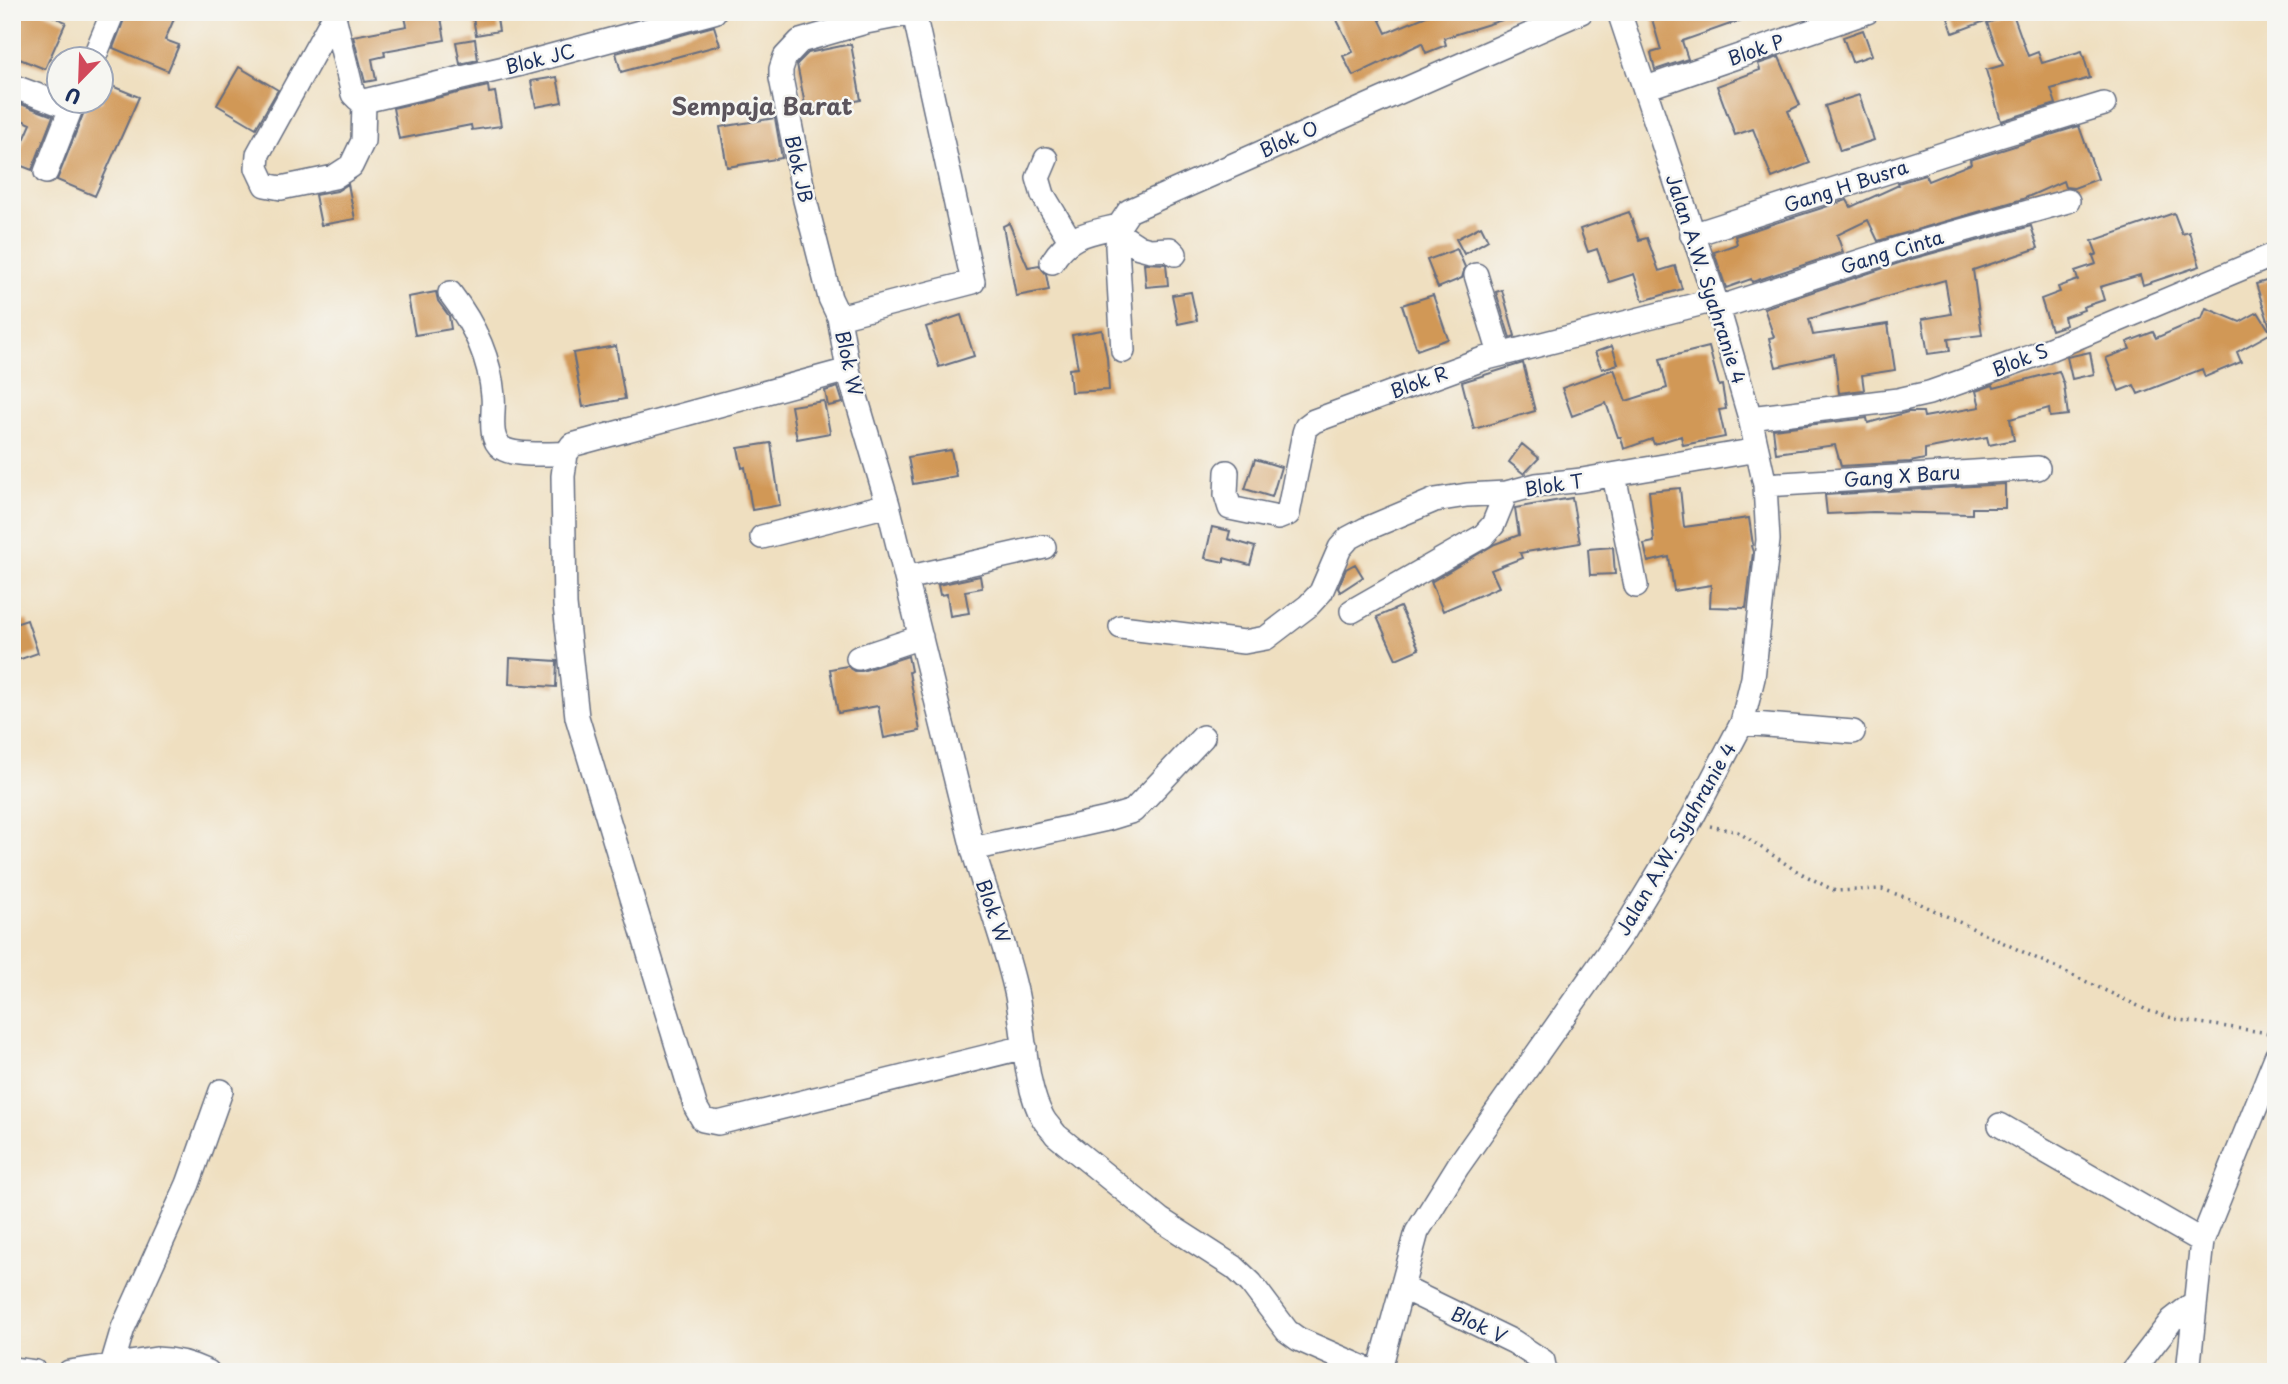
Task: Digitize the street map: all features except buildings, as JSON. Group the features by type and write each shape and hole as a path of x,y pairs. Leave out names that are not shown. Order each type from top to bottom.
{"street":[{"path":"99,46 113,12"},
{"name":"Blok JC","path":"364,101 521,64 714,12"},
{"name":"Blok O","path":"1119,230 1129,211 1148,202 1581,12"},
{"name":"Jalan A.W. Syahranie 4","path":"1379,1372 1417,1232 1434,1202 1609,956 1692,818 1742,723 1753,678 1768,540 1765,485 1751,418 1716,304 1619,12"},
{"name":"Blok P","path":"1646,88 1867,12"},
{"path":"834,307 973,282 916,13"},
{"name":"Blok JB","path":"834,307 805,201 781,69 785,57 800,41 866,22 916,13"},
{"path":"333,15 353,94 360,101 364,101 363,141 351,166 334,177 281,188 265,185 257,168 258,154 333,15"},
{"path":"12,86 46,97"},
{"name":"Gang H Busra","path":"1692,235 2104,104"},
{"path":"46,172 62,116"},
{"path":"1046,159 1038,178 1042,195 1070,240"},
{"name":"Gang Cinta","path":"1716,304 2068,201"},
{"path":"1052,262 1070,240 1119,230"},
{"path":"1119,230 1139,247 1150,250 1170,249 1175,254"},
{"path":"1119,230 1123,351"},
{"name":"Blok S","path":"1751,418 1898,400 1929,393 2033,356 2276,254"},
{"path":"1476,275 1500,354"},
{"path":"450,293 467,316 488,363 494,398 494,435 501,447 514,453 566,454"},
{"name":"Blok R","path":"1227,472 1226,495 1230,508 1284,517 1288,514 1306,427 1314,421 1500,354 1716,304"},
{"name":"Blok W","path":"834,307 848,370 888,505 973,849 1005,945 1017,992 1034,1096 1042,1118 1056,1135 1161,1220 1234,1267 1251,1283 1287,1331 1298,1339 1373,1372"},
{"path":"848,370 572,445 566,454 563,476 565,605 577,717 699,1115 703,1119 718,1123 1025,1047"},
{"name":"Blok T","path":"1352,611 1483,536 1493,525 1506,494 1536,485 1614,475 1757,450"},
{"name":"Gang X Baru","path":"1765,485 2038,468"},
{"path":"1614,475 1636,586"},
{"path":"1121,627 1244,642 1266,638 1308,606 1321,592 1340,548 1349,538 1366,528 1435,500 1467,495 1506,494"},
{"path":"762,537 888,505"},
{"path":"906,578 1044,547"},
{"path":"858,658 921,637"},
{"path":"1742,723 1853,732"},
{"path":"973,849 1107,820 1133,811 1203,737"},
{"path":"2188,1372 2202,1241 2276,1057"},
{"path":"112,1366 123,1328 188,1184 221,1091"},
{"path":"2000,1125 2202,1241"},
{"name":"Blok V","path":"1403,1288 1514,1342 1543,1361 1545,1372"},
{"path":"2132,1372 2172,1320 2195,1302"},
{"path":"69,1372 170,1359 208,1372"},
{"path":"12,1369 35,1372"}],"path":[{"path":"1692,818 1710,826 1738,832 1795,870 1835,891 1882,889 1910,899 2149,1011 2179,1020 2276,1034"}],"district":[{"name":"Sempaja Barat","path":"762,107"}]}
